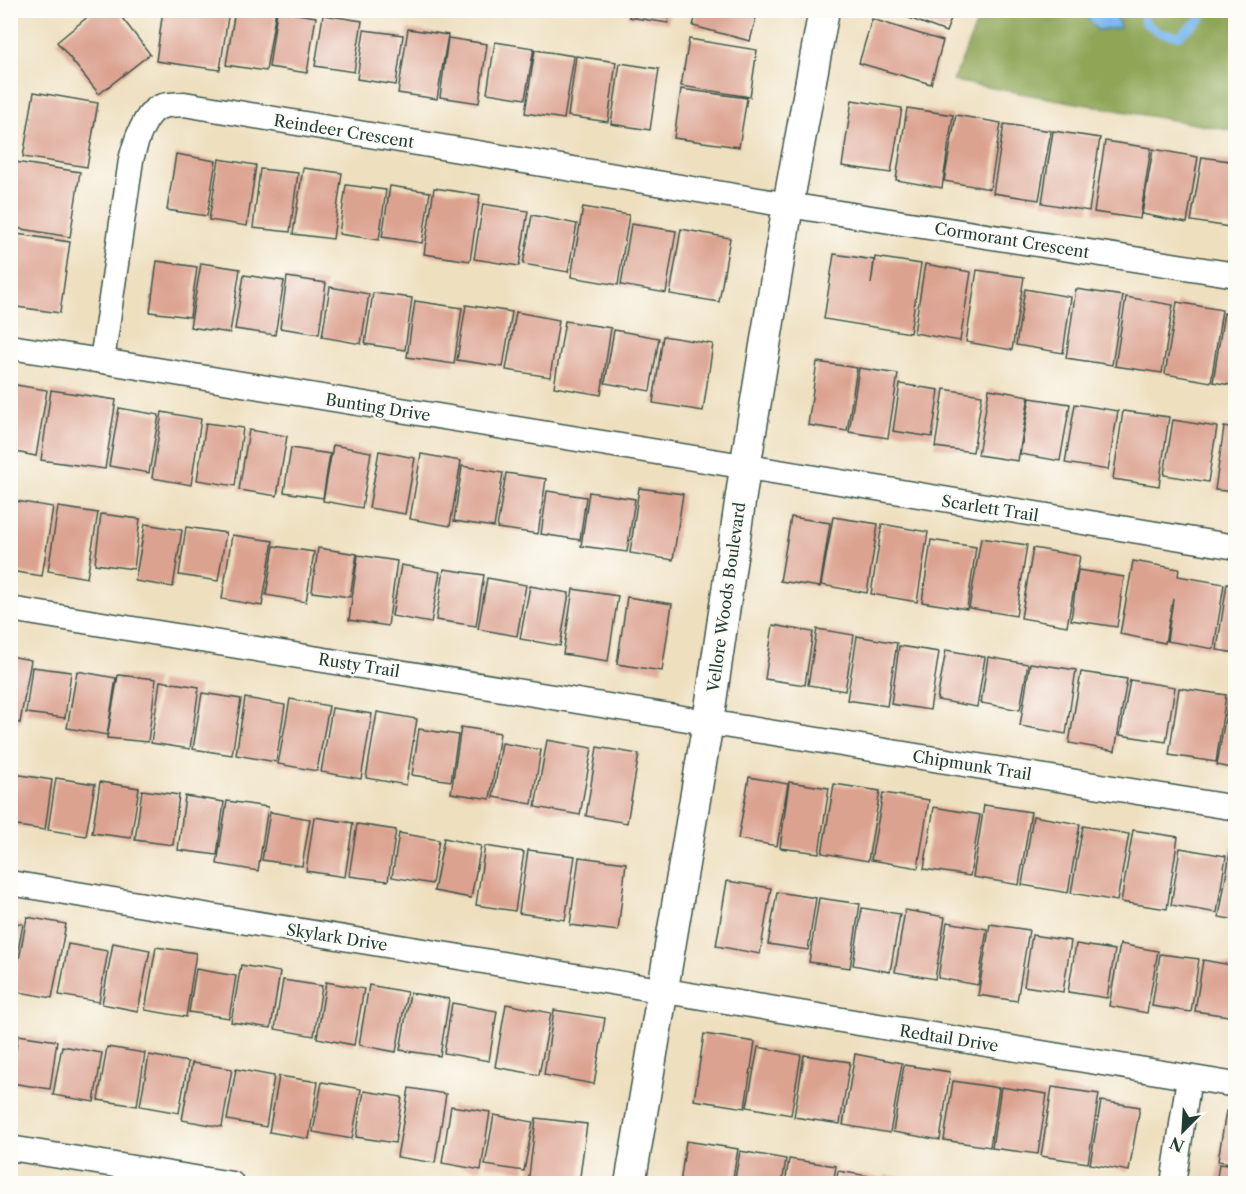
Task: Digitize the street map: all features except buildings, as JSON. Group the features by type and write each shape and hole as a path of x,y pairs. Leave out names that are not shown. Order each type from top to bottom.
{"street":[{"name":"Vellore Woods Boulevard","path":"630,1184 708,722 745,468 788,205 824,10"},
{"name":"Reindeer Crescent","path":"102,361 131,160 137,138 149,116 159,107 184,104 788,205"},
{"name":"Cormorant Crescent","path":"788,205 1236,275"},
{"name":"Bunting Drive","path":"10,347 745,468"},
{"name":"Scarlett Trail","path":"745,468 1236,547"},
{"name":"Rusty Trail","path":"10,609 708,722"},
{"name":"Chipmunk Trail","path":"708,722 1236,808"},
{"name":"Skylark Drive","path":"10,883 663,992"},
{"name":"Redtail Drive","path":"663,992 1236,1085"},
{"path":"1173,1184 1189,1078"},
{"path":"10,1148 232,1184"}],"green space":[{"path":"982,11 1235,11 1235,131 953,81"}],"water":[{"path":"1087,11 1115,11 1120,28 1097,30 1089,21"}],"waterway":[{"path":"1144,10 1144,22 1160,33 1179,36 1202,18 1202,10"}]}
